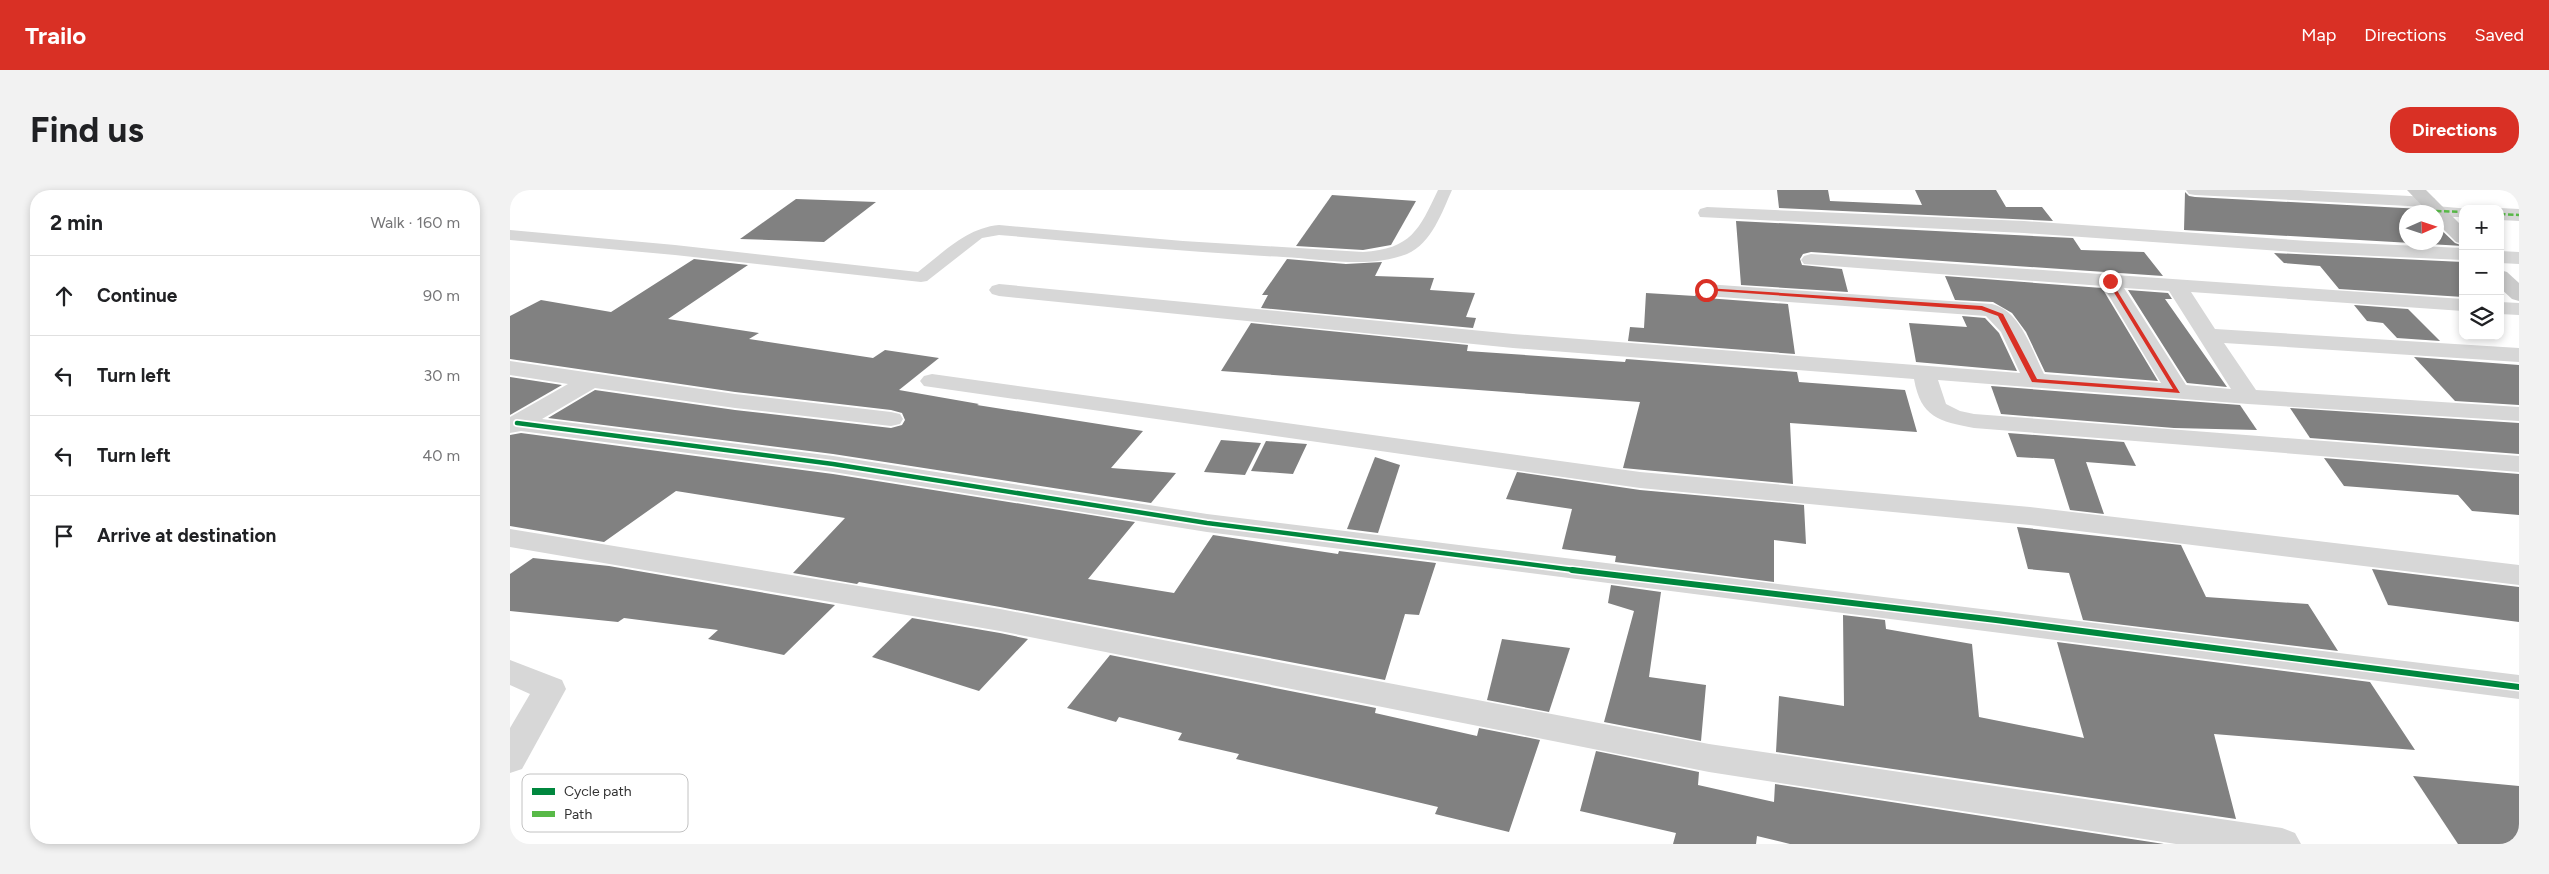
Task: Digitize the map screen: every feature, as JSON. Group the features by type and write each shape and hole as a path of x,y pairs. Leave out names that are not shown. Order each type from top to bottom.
{"main road":[{"path":"2427,201 2459,234"},
{"path":"2504,280 2519,295"}],"street":[{"path":"2195,190 2427,201 2459,211"},
{"path":"1707,213 2024,227 2279,245 2459,254"},
{"path":"2504,214 2519,215"},
{"path":"2504,257 2519,258"},
{"path":"1811,260 2459,305"},
{"path":"2110,281 2178,392"},
{"path":"2176,285 2248,397"},
{"path":"999,290 1503,340 2178,392 2519,414"},
{"path":"1706,290 1992,310 2000,315 2007,325 2035,381"},
{"path":"2504,308 2519,309"},
{"path":"2208,335 2519,354"},
{"path":"510,368 735,401 891,419"},
{"path":"1925,372 1928,396 1937,410 1954,417 1974,421 2519,464"},
{"path":"514,425 593,380"},
{"path":"932,381 1640,480 2030,516 2377,559 2519,574"},
{"path":"514,425 832,464 1207,523 1756,593 1996,620 2519,687"},
{"path":"510,538 1000,620 1709,758 2282,844"},
{"path":"510,672 550,689 510,759"}],"lane":[{"path":"510,235 684,251 922,277 976,235 986,231 999,230 1184,247 1349,256 1388,254 1403,250 1414,244 1426,228 1445,190"}],"building":[{"path":"1777,190 1828,190 1830,201 1922,205 1915,190 1996,190 2006,207 2042,207 2053,221 1779,208"},
{"path":"2185,192 2189,196 2195,197 2399,208 2399,242 2184,230"},
{"path":"1332,195 1416,201 1391,245 1363,250 1296,246"},
{"path":"796,199 876,202 824,242 740,239"},
{"path":"1736,221 2073,238 2081,250 2144,252 2163,276 1811,252 1803,254 1800,259 1802,265 1842,269 1848,292 1741,285"},
{"path":"2444,233 2459,244 2444,245"},
{"path":"2274,253 2459,262 2459,297 2339,289 2320,266 2284,263"},
{"path":"694,259 748,265 668,319 759,333 749,339 873,358 885,350 939,358 899,390 979,404 977,405 1143,431 1111,468 1176,473 1151,503 833,454 548,418 595,390 735,410 891,428 902,425 905,420 902,413 891,410 735,392 510,359 510,316 541,300 611,312"},
{"path":"1287,259 1346,264 1382,262 1375,276 1434,278 1430,290 1475,293 1466,317 1476,318 1473,328 1261,308 1268,295 1262,295"},
{"path":"1945,276 2102,288 2158,381 2045,372 2026,332 2012,313 1993,302 1955,300"},
{"path":"2128,290 2168,293 2172,299 2165,299 2227,387 2187,383"},
{"path":"1646,293 1695,296 1696,294 1706,298 1788,304 1795,354 1628,341 1630,327 1644,328"},
{"path":"2354,305 2408,309 2440,341 2397,338 2383,323 2367,321"},
{"path":"1962,316 1985,318 1999,333 2017,371 1916,362 1909,323 1967,327"},
{"path":"1251,323 1468,345 1467,351 1625,362 1626,359 1797,372 1799,382 1905,390 1917,432 1790,423 1793,484 1623,468 1640,402 1221,371"},
{"path":"2414,357 2519,365 2519,405 2455,401"},
{"path":"510,377 562,385 510,415"},
{"path":"1991,386 2240,405 2257,430 2174,428 2001,414"},
{"path":"2290,408 2519,423 2519,454 2310,438"},
{"path":"521,433 833,474 1135,522 1088,579 1174,593 1213,535 1338,554 1339,551 1436,563 1419,615 1405,614 1385,680 1000,607 859,582 857,584 793,573 845,518 676,491 604,542 510,526 510,435"},
{"path":"2008,433 2124,442 2136,466 2086,462 2104,514 2070,510 2054,459 2017,457"},
{"path":"1221,440 1261,443 1245,475 1204,472"},
{"path":"1266,441 1307,444 1293,474 1251,471"},
{"path":"1375,457 1400,465 1378,533 1347,529"},
{"path":"2324,458 2519,474 2519,515 2472,511 2458,495 2344,486"},
{"path":"1517,472 1640,490 1804,505 1806,544 1774,540 1774,582 1615,562 1616,556 1562,549 1572,509 1506,499"},
{"path":"2017,527 2181,545 2206,597 2308,604 2338,651 2083,620 2069,573 2028,569"},
{"path":"533,558 609,566 835,605 784,655 708,639 718,630 624,618 618,622 510,611 510,574"},
{"path":"2372,569 2519,587 2519,622 2388,605"},
{"path":"1611,585 1661,592 1649,677 1706,685 1701,741 1604,722 1634,611 1608,603"},
{"path":"1843,615 1885,620 1886,629 1972,644 1979,717 2084,738 2057,642 2370,682 2415,750 2214,734 2236,819 1776,752 1779,696 1844,706"},
{"path":"912,618 1028,639 979,691 872,657"},
{"path":"1502,639 1570,648 1549,712 1487,700"},
{"path":"1110,655 1376,708 1375,713 1477,736 1479,728 1540,740 1509,832 1435,814 1438,807 1236,759 1239,754 1178,740 1182,733 1119,717 1116,722 1067,708"},
{"path":"1596,751 1699,772 1698,785 1774,802 1775,784 2164,844 1790,844 1757,836 1756,844 1673,844 1676,833 1580,811"},
{"path":"2413,776 2519,786 2519,844 2458,844"}],"marked path":[{"path":"2444,211 2459,212"},
{"path":"2504,214 2519,215"}],"cycle path":[{"path":"517,423 833,464 1207,523 1756,593 1996,620 2519,687"}],"route":[{"path":"1706,290 1992,310 2000,315 2007,325 2035,381 2178,392 2110,281"}]}
